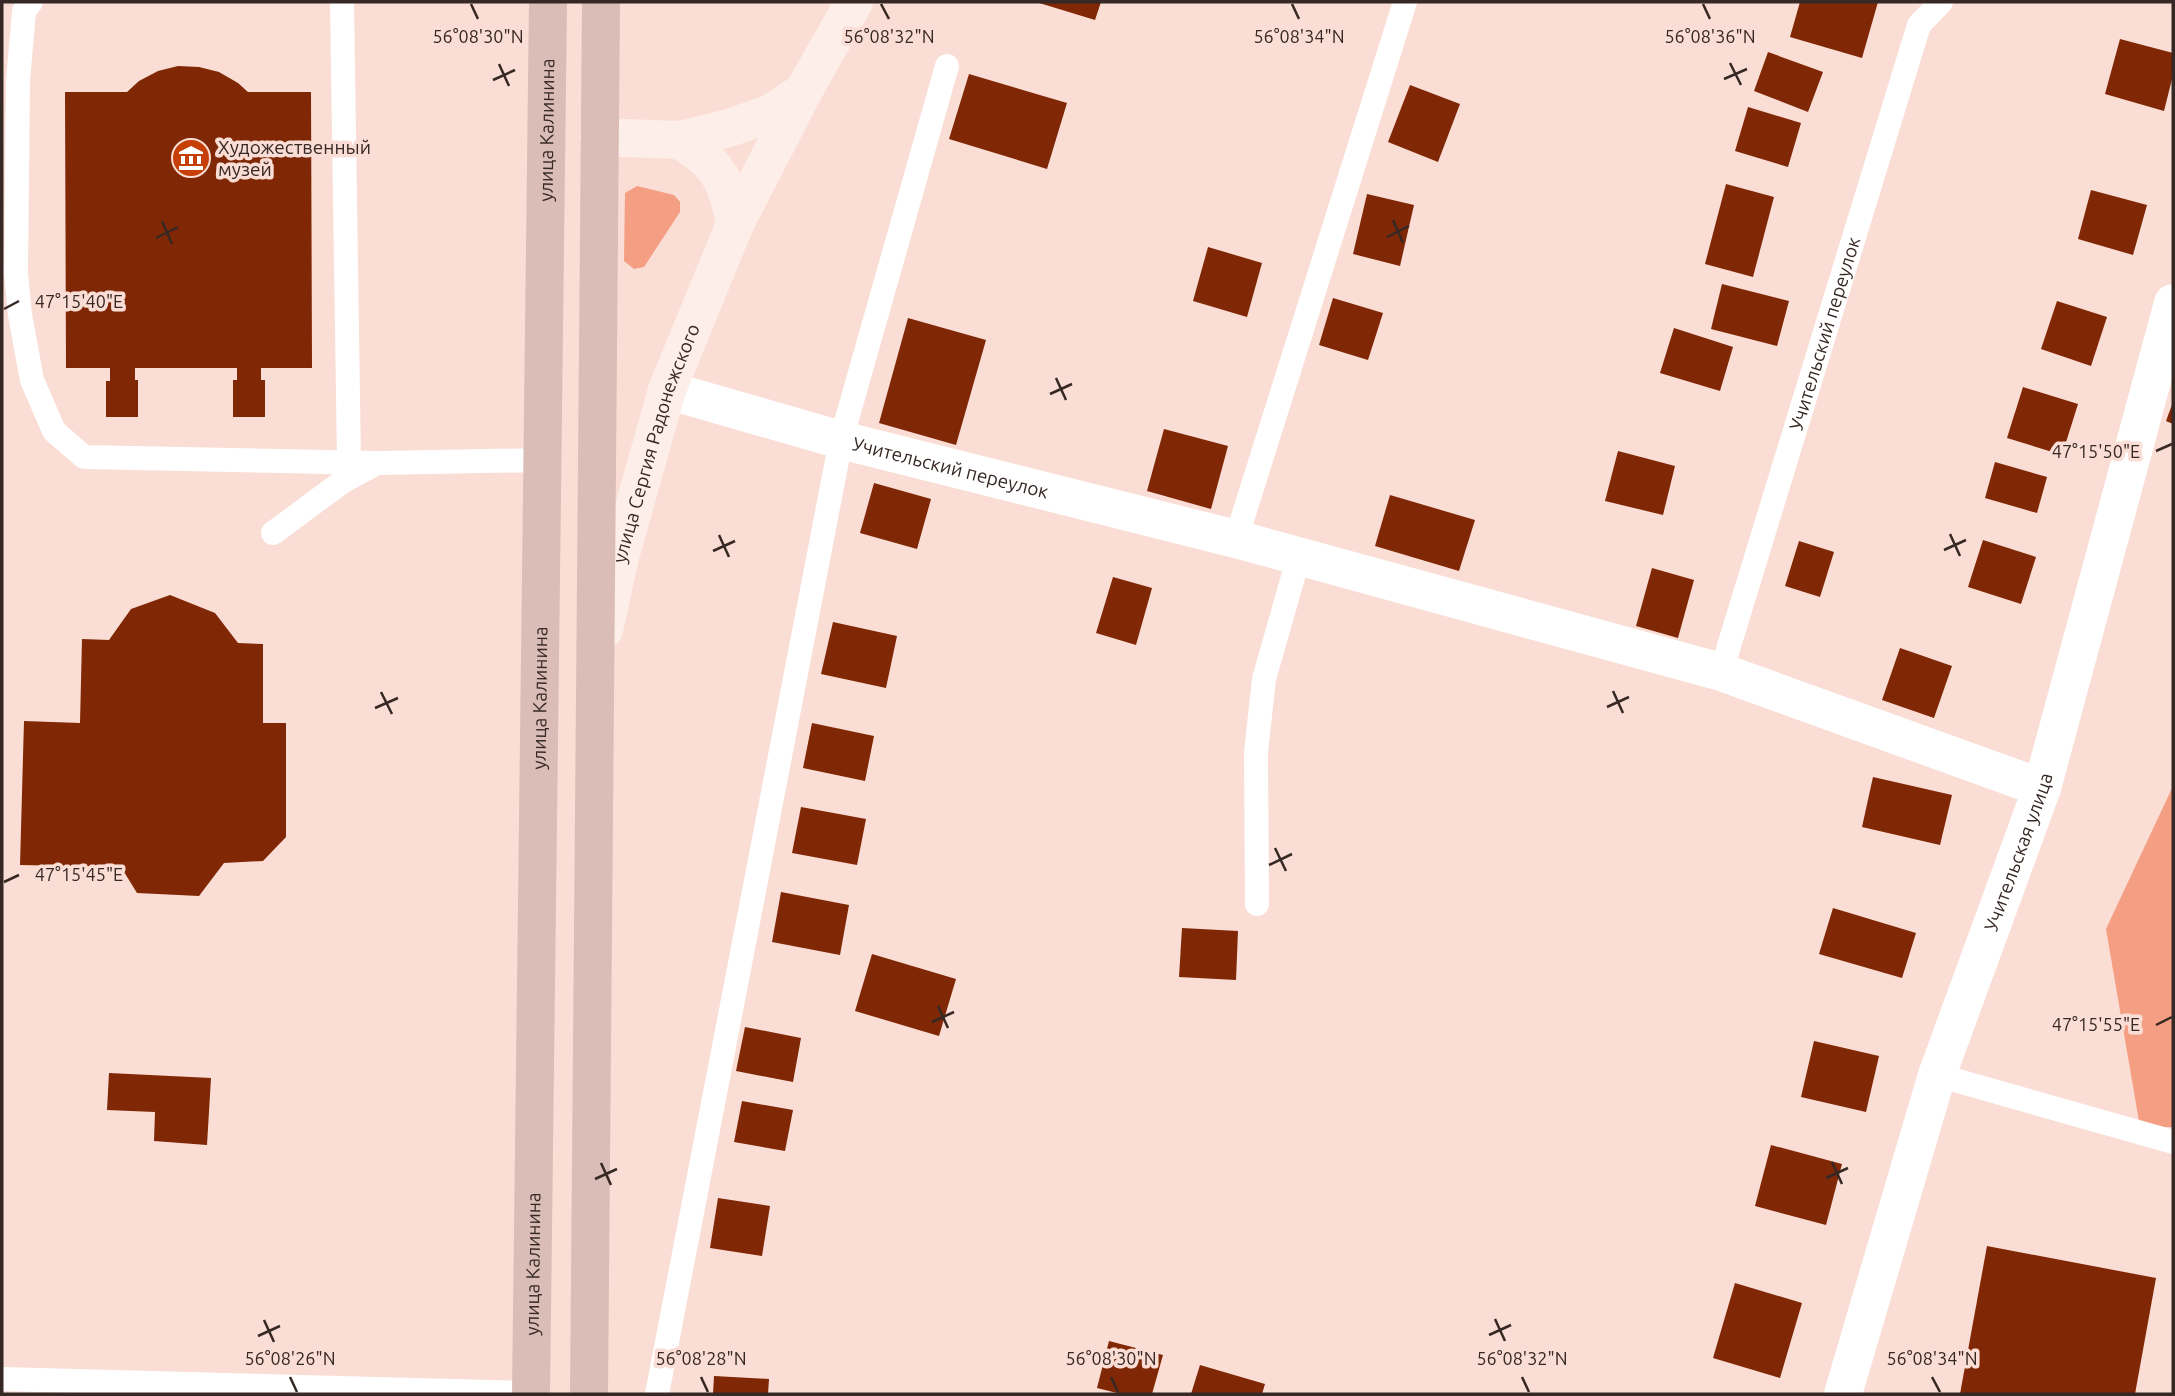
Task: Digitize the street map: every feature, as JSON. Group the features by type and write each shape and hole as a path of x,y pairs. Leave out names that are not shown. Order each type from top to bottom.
{"main road":[{"name":"улица Калинина","path":"531,1394 548,2"},
{"path":"589,1394 601,2"},
{"path":"546,138 599,137"}],"street":[{"name":"улица Сергия Радонежского","path":"596,670 620,557 667,390 735,224 803,92 854,2"},
{"name":"улица Сергия Радонежского","path":"599,137 679,140 729,128 769,114 803,92"},
{"path":"679,140 701,152 718,170 729,194 735,224"},
{"name":"Учительская улица","path":"1843,1394 1937,1076 2042,788 2173,303"},
{"name":"Учительский переулок","path":"667,390 841,440 1299,556 1720,672 2042,788"}],"lane":[{"path":"31,2 24,11 10,81 16,273 32,380 54,431 84,457 378,463 544,460"},
{"path":"342,2 349,461"},
{"path":"1236,540 1405,2"},
{"name":"Учительский переулок","path":"1720,672 1919,25 1941,2"},
{"path":"657,1394 841,440 947,66"},
{"path":"273,533 342,482 378,463"},
{"path":"1257,904 1256,752 1264,679 1299,556"},
{"path":"1937,1076 2173,1143"},
{"path":"2,1379 531,1394"}],"shaded area":[{"path":"637,186 674,195 680,202 680,212 644,267 634,269 624,261 625,193"},
{"path":"2173,786 2173,1127 2140,1127 2106,929"}],"building":[{"path":"1036,2 1101,2 1095,20"},
{"path":"1800,2 1878,2 1862,58 1790,37"},
{"path":"2120,39 2173,53 2173,75 2164,111 2105,94"},
{"path":"1768,52 1823,72 1808,112 1754,91"},
{"path":"178,66 219,72 248,92 311,92 312,368 261,368 261,380 265,380 265,417 233,417 233,380 237,380 237,368 135,368 135,380 138,380 138,417 106,417 106,381 110,381 110,368 66,368 65,92 127,92 139,81 158,71"},
{"path":"969,74 1067,103 1047,169 949,139"},
{"path":"1410,85 1460,104 1438,162 1388,142"},
{"path":"1748,107 1801,123 1788,167 1735,151"},
{"path":"1726,184 1774,197 1753,277 1705,264"},
{"path":"2091,190 2147,205 2133,255 2078,239"},
{"path":"1367,194 1414,205 1400,266 1353,254"},
{"path":"1208,247 1262,263 1247,317 1193,301"},
{"path":"1722,284 1789,301 1777,346 1711,329"},
{"path":"1333,298 1383,313 1368,360 1319,345"},
{"path":"2057,301 2107,317 2091,366 2041,349"},
{"path":"908,318 986,340 956,445 879,423"},
{"path":"1674,328 1733,347 1720,391 1660,373"},
{"path":"2023,387 2078,404 2062,455 2007,438"},
{"path":"2173,402 2173,424 2166,421"},
{"path":"1164,429 1228,446 1211,509 1147,491"},
{"path":"1618,451 1675,466 1663,515 1605,501"},
{"path":"1995,462 2047,477 2037,513 1985,498"},
{"path":"874,483 931,499 917,549 860,533"},
{"path":"1390,495 1475,520 1459,571 1375,546"},
{"path":"1983,540 2036,557 2021,604 1968,587"},
{"path":"1799,541 1834,552 1820,597 1785,586"},
{"path":"1652,568 1694,580 1678,638 1636,626"},
{"path":"1113,577 1152,588 1136,645 1096,633"},
{"path":"170,595 215,613 238,643 263,644 263,723 286,723 286,837 263,861 224,863 199,896 137,893 121,867 20,865 24,721 80,723 82,639 109,640 131,609"},
{"path":"833,622 897,636 886,688 821,674"},
{"path":"1900,648 1952,666 1934,718 1882,700"},
{"path":"812,723 874,736 865,781 803,768"},
{"path":"1873,777 1952,795 1940,845 1862,827"},
{"path":"801,807 866,819 857,865 792,853"},
{"path":"781,892 849,905 840,955 772,942"},
{"path":"1833,908 1916,933 1902,978 1819,954"},
{"path":"1182,928 1238,931 1236,980 1179,977"},
{"path":"872,954 956,979 939,1036 855,1011"},
{"path":"745,1027 801,1038 793,1082 736,1071"},
{"path":"1814,1041 1879,1056 1866,1112 1801,1097"},
{"path":"109,1073 211,1078 207,1145 154,1141 155,1112 107,1110"},
{"path":"742,1101 793,1110 785,1151 734,1142"},
{"path":"1771,1145 1842,1164 1826,1225 1755,1206"},
{"path":"718,1198 770,1206 762,1256 710,1248"},
{"path":"1987,1246 2156,1278 2135,1394 1960,1394"},
{"path":"1735,1283 1802,1303 1780,1378 1713,1358"},
{"path":"1109,1341 1163,1355 1152,1394 1121,1394 1097,1388"},
{"path":"1200,1365 1265,1384 1262,1394 1191,1394"},
{"path":"714,1376 769,1379 768,1394 713,1394"}],"place":[{"name":"Художественный музей","path":"191,158"}]}
